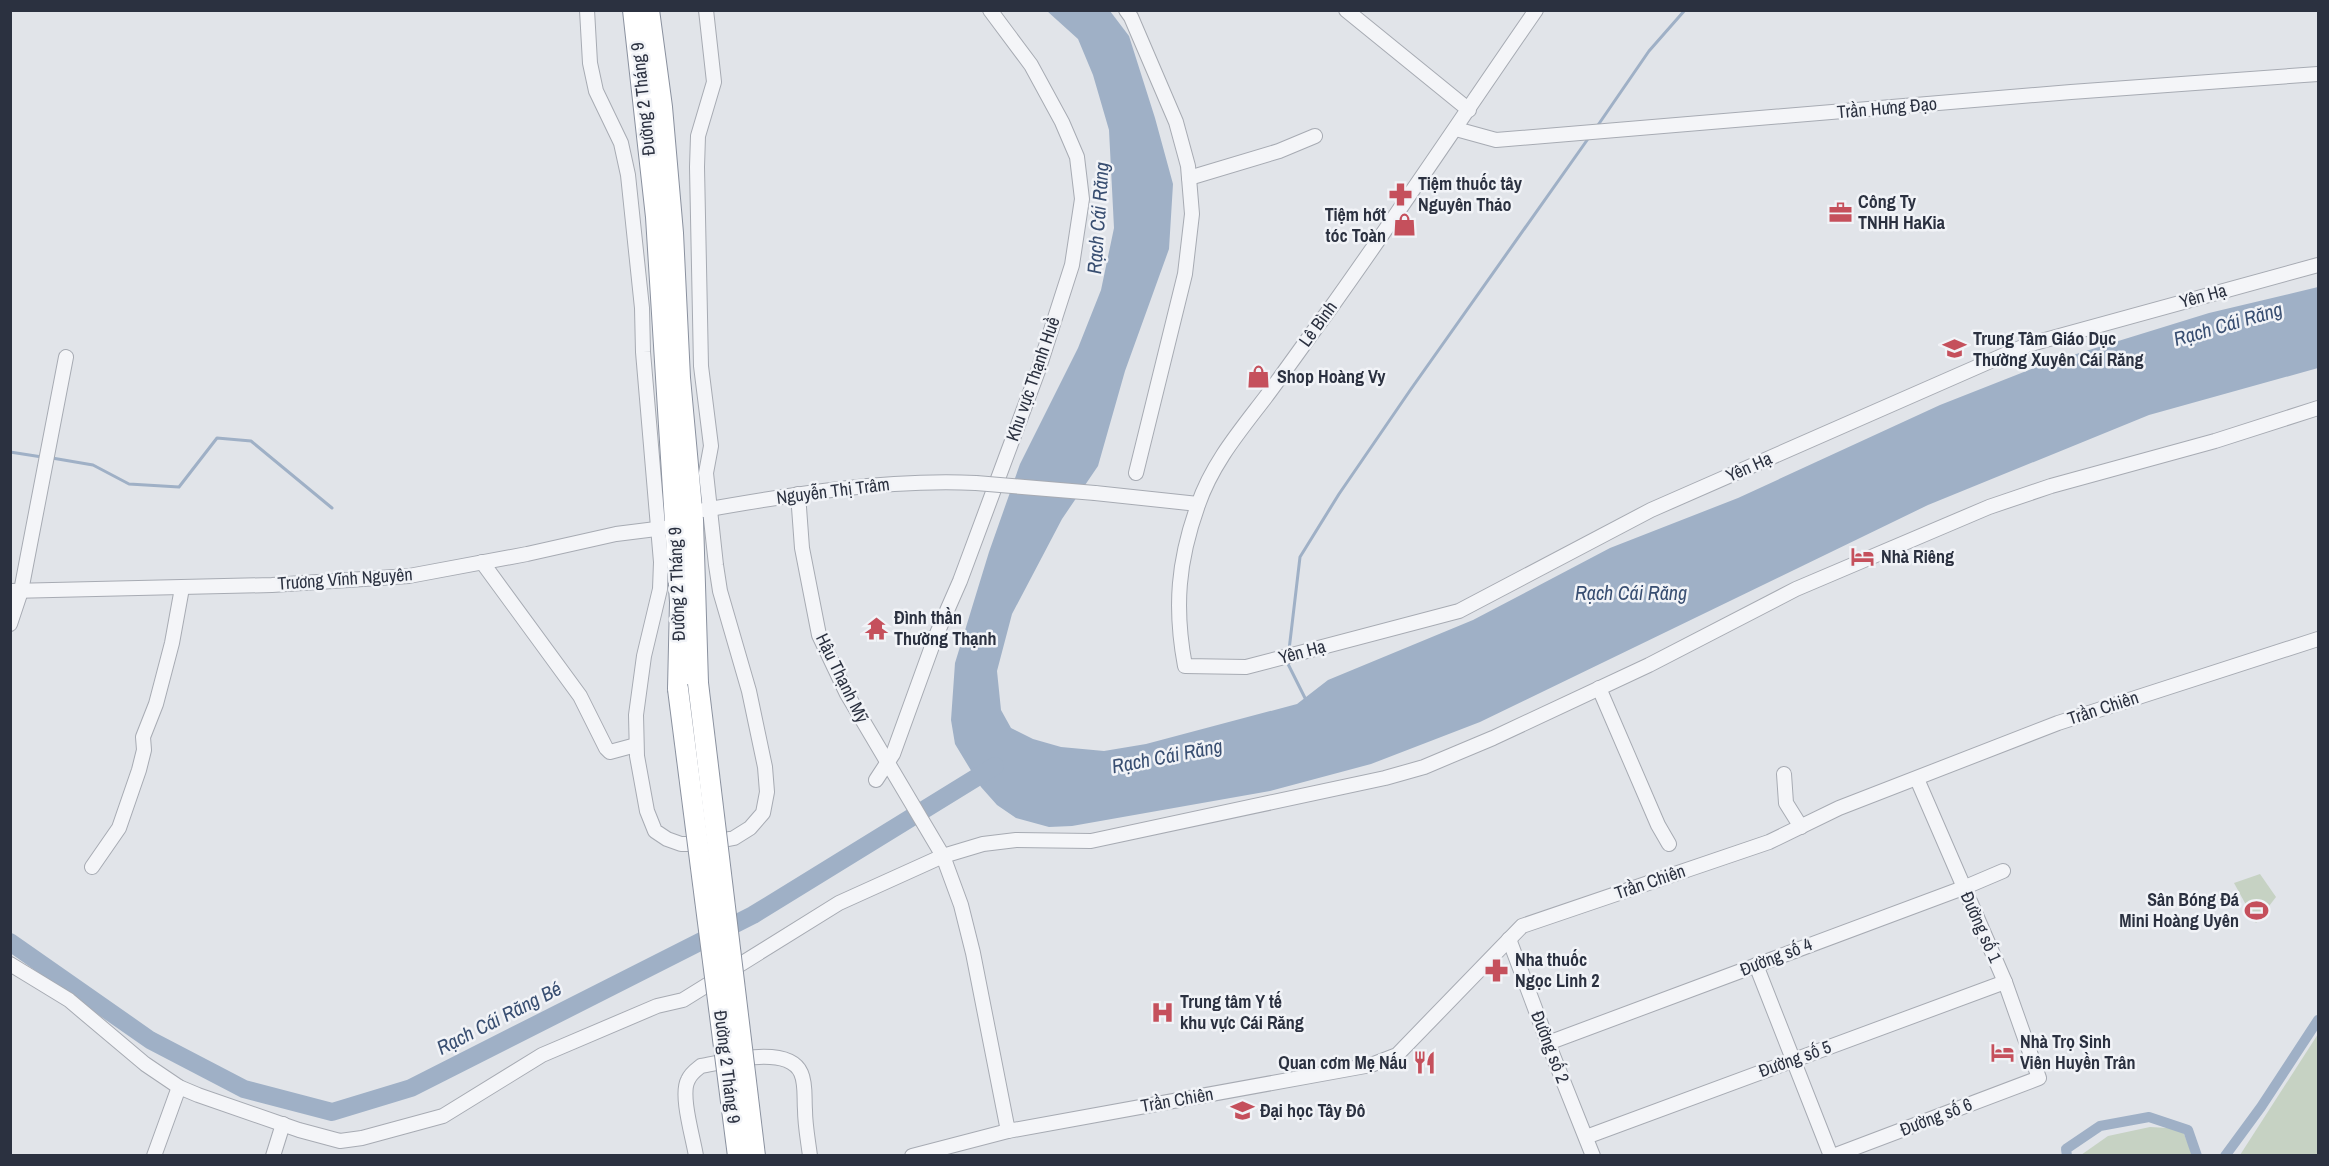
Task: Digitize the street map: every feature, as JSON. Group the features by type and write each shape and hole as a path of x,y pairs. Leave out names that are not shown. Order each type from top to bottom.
{"highway":[{"name":"Đường 2 Tháng 9","path":"633,10 649,76 662,107 673,233 680,378 692,512 698,683 755,1155"},
{"name":"Đường 2 Tháng 9","path":"649,10 649,76 666,527 678,578 678,689 738,1155"}],"street":[{"path":"587,10 590,63 594,83 621,143 628,175 666,527 660,589 644,656 636,715 636,745 647,811 656,831 667,839 681,844 734,838 750,828 763,813 767,792 765,767 750,691 720,591 706,472 711,446 701,366 697,167 698,136 714,82 706,10"},
{"name":"Khu vực Thạnh Huề","path":"876,780 892,765 935,638 960,581 1038,371 1072,265 1082,199 1077,157 1062,122 1031,65 990,10"},
{"path":"1346,10 1469,110"},
{"name":"Lê Bình","path":"1185,666 1178,609 1179,583 1186,543 1198,504 1209,479 1229,444 1329,310 1536,10"},
{"path":"1132,13 1176,122 1188,166 1192,214 1185,274 1136,473"},
{"name":"Trần Hưng Đạo","path":"1456,129 1496,140 2071,92 2319,74"},
{"path":"1189,178 1279,151 1315,136"},
{"name":"Yên Hạ","path":"1185,666 1246,667 1459,611 1651,510 2027,345 2319,265"},
{"path":"10,624 49,448 66,357"},
{"path":"10,964 69,1000 145,1064 179,1087 283,1125 340,1141 362,1138 443,1116 542,1055 657,1006 683,1000 839,903 940,851 1016,840 1091,840 1385,778 1424,766 1493,738 1599,688 1796,589 1989,507 2051,486 2215,441 2319,408"},
{"path":"687,442 706,472"},
{"name":"Nguyễn Thị Trâm","path":"692,512 798,494 892,483 976,483 1198,504"},
{"name":"Hậu Thạnh Mỹ","path":"798,494 802,548 819,635 847,694 892,765 940,851"},
{"name":"Trương Vĩnh Nguyên","path":"16,591 272,585 409,576 616,534 666,527"},
{"path":"483,562 580,696 606,748 614,752 636,745"},
{"path":"661,562 678,578"},
{"path":"92,867 118,828 139,770 144,750 143,737 156,704 172,643 182,588"},
{"name":"Trần Chiên","path":"912,1155 1008,1131 1371,1065 1397,1055 1521,926 1769,842 1839,808 2058,723 2319,639"},
{"path":"1599,688 1668,844"},
{"path":"1784,774 1786,803 1801,826"},
{"name":"Đường số 1","path":"1917,779 2005,982 2039,1078"},
{"path":"940,851 961,905 973,953 1008,1131"},
{"name":"Đường số 4","path":"1548,1043 1964,888 2003,871"},
{"name":"Đường số 2","path":"1509,939 1593,1155"},
{"path":"1756,964 1832,1155"},
{"name":"Đường số 5","path":"1586,1137 2005,982"},
{"path":"696,1155 686,1101 687,1082 693,1072 701,1066 767,1056 792,1063 801,1072 805,1092 804,1111 810,1155"},
{"name":"Đường số 6","path":"1832,1155 2039,1078"},
{"path":"154,1155 179,1087"},
{"path":"273,1155 283,1125"},
{"path":"339,1155 340,1141"}],"green space":[{"name":"Sân Bóng Đá Mini Hoàng Uyên","path":"2260,874 2276,897 2256,923 2234,883"},
{"path":"2318,1034 2318,1155 2240,1155"},
{"path":"2150,1127 2183,1132 2193,1155 2081,1155 2108,1136"}],"water":[{"name":"Rạch Cái Răng","path":"1047,11 1110,11 1129,36 1173,184 1169,249 1125,371 1098,466 1062,519 1012,614 997,671 1001,710 1011,728 1033,739 1061,747 1104,751 1146,744 1297,704 1328,680 1473,620 1610,548 1738,498 1940,405 2047,363 2209,313 2318,287 2318,368 2149,415 1928,505 1480,722 1371,764 1270,791 1072,826 1049,827 1016,818 997,805 981,787 955,744 951,720 955,663 989,552 1020,464 1078,348 1101,290 1114,228 1109,130 1093,75 1078,39"}],"waterway":[{"path":"1596,128 1649,51 1685,10"},
{"path":"1289,650 1300,557 1339,494 1411,389 1590,136"},
{"path":"52,458 93,465 129,484 179,487 217,438 251,441 332,508"},
{"path":"10,452 42,457"},
{"path":"1288,660 1306,700"},
{"name":"Rạch Cái Răng Bé","path":"10,942 150,1040 244,1089 332,1112 411,1088 753,915 995,766"},
{"path":"2225,1156 2261,1107 2318,1020"},
{"path":"2067,1156 2066,1149 2100,1126 2149,1117 2188,1130 2197,1156"}],"place":[{"name":"Tiệm thuốc tây Nguyên Thảo","path":"1400,194"},
{"name":"Công Ty TNHH HaKia","path":"1840,212"},
{"name":"Tiệm hớt tóc Toàn","path":"1404,225"},
{"name":"Trung Tâm Giáo Dục Thường Xuyên Cái Răng","path":"1955,349"},
{"name":"Shop Hoàng Vy","path":"1259,377"},
{"name":"Nhà Riêng","path":"1863,557"},
{"name":"Đình thần Thường Thạnh","path":"876,628"},
{"name":"Sân Bóng Đá Mini Hoàng Uyên","path":"2257,910"},
{"name":"Nha thuốc Ngọc Linh 2","path":"1497,970"},
{"name":"Trung tâm Y tế khu vực Cái Răng","path":"1162,1012"},
{"name":"Nhà Trọ Sinh Viên Huyền Trân","path":"2002,1052"},
{"name":"Quan cơm Mẹ Nấu","path":"1425,1063"},
{"name":"Đại học Tây Đô","path":"1242,1111"}]}
